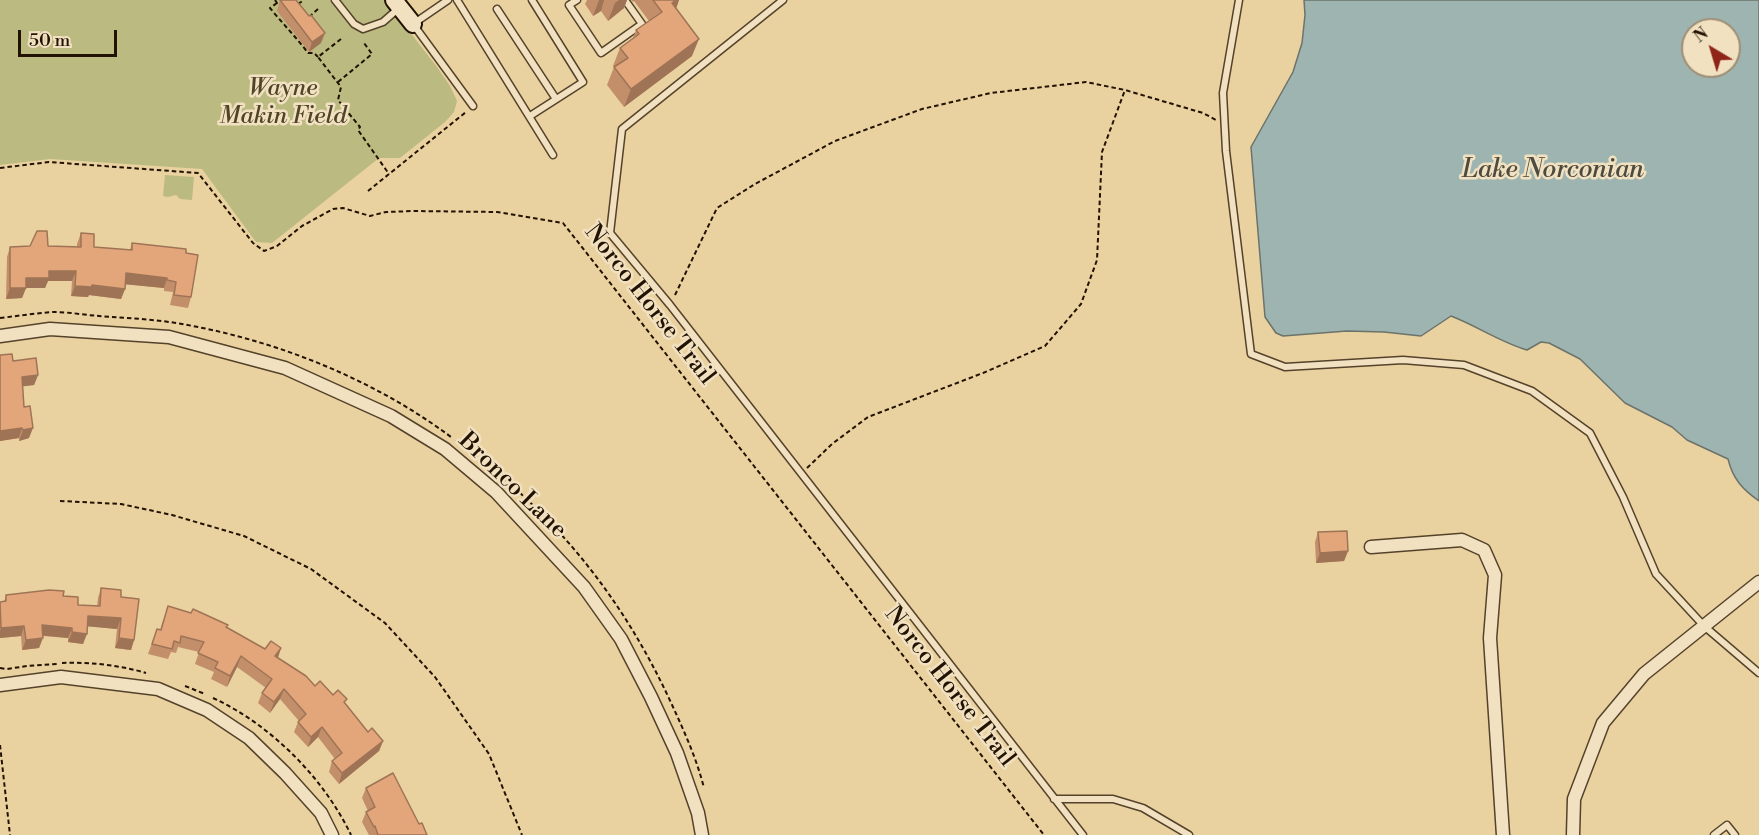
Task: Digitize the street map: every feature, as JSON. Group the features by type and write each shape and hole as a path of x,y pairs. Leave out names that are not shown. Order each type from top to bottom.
{"street":[{"path":"397,4 413,24"},
{"name":"Bronco Lane","path":"0,336 50,329 169,337 285,368 391,416 445,449 496,492 584,586 621,639 677,753 698,813 702,835"},
{"path":"1371,547 1462,540 1484,550 1495,575 1490,638 1503,835"},
{"path":"1574,835 1574,799 1603,723 1644,674 1759,582"},
{"path":"0,685 61,677 158,689 207,710 249,738 285,773 321,813 332,835"}],"lane":[{"path":"335,0 354,24 363,29 383,22 397,4"},
{"path":"448,0 413,24 473,106"},
{"path":"457,0 553,155"},
{"path":"530,116 583,82 532,0"},
{"path":"577,0 567,3 601,53 642,24 625,0"},
{"path":"783,0 622,129 610,233 670,305 1083,835"},
{"path":"1239,0 1223,93 1226,151 1251,354 1285,367 1403,360 1464,365 1532,391 1590,434 1623,497 1656,574 1704,626 1759,673"},
{"path":"497,9 556,99"},
{"path":"1054,799 1113,799 1143,808 1190,835"},
{"path":"1714,835 1727,825 1735,835"}],"path":[{"path":"281,0 276,1 270,8 308,53 314,53 338,82 341,87 338,100 360,127 358,130 389,174"},
{"path":"295,7 304,0"},
{"path":"305,20 318,9"},
{"path":"318,57 341,39"},
{"path":"338,82 372,54 364,43"},
{"path":"670,305 717,207 835,141 922,109 991,93 1086,82 1125,90 1203,112 1225,124"},
{"path":"801,474 832,444 868,417 983,373 1045,346 1081,304 1097,260 1102,152 1125,90"},
{"path":"368,191 473,106"},
{"name":"Norco Horse Trail","path":"0,168 50,162 198,173 253,243 264,251 277,246 316,217 333,209 343,208 370,216 386,212 414,211 497,212 563,223 1044,835"},
{"path":"0,318 55,312 139,318 177,323 253,340 295,354 350,378 434,424 493,468 533,504 570,543 616,603 662,684 695,758 706,796"},
{"path":"60,501 120,504 172,515 244,536 311,569 385,623 435,677 489,754 522,835"},
{"path":"0,745 10,835"}],"green space":[{"name":"Wayne Makin Field","path":"0,0 385,0 437,67 457,101 454,112 445,122 400,158 379,158 272,243 256,242 202,169 50,159 0,165"},
{"path":"165,175 194,177 192,200 180,199 176,195 163,196"}],"water":[{"name":"Lake Norconian","path":"1304,0 1759,0 1759,501 1739,483 1728,459 1687,440 1672,427 1625,403 1580,359 1549,343 1541,342 1527,350 1451,316 1421,336 1347,331 1283,336 1276,333 1265,317 1251,147 1293,72 1302,43"}],"building":[{"path":"280,0 296,0 325,33 312,42"},
{"path":"653,0 676,0 672,3 699,39 631,89 614,67 628,58 620,48 639,34 636,30 662,12"},
{"path":"37,231 47,231 48,246 81,247 81,233 94,234 94,247 132,250 132,243 186,249 186,253 198,255 191,297 174,295 176,282 167,280 167,278 126,273 125,289 92,285 92,287 75,286 76,271 49,271 49,278 26,278 26,288 10,288 10,247 30,246"},
{"path":"12,354 13,361 36,358 38,375 22,377 24,407 30,406 33,428 0,431 0,355"},
{"path":"1347,531 1348,551 1320,553 1318,532"},
{"path":"101,588 121,590 121,597 139,599 134,640 119,638 121,618 88,616 87,634 72,632 72,628 42,625 43,638 26,640 24,626 1,628 0,602 6,601 6,595 49,590 64,591 63,596 78,597 78,605 100,606"},
{"path":"168,606 191,613 193,609 228,625 226,627 265,649 271,641 281,648 275,656 306,676 315,686 320,681 333,695 338,690 347,699 344,702 368,732 372,728 383,741 342,773 332,761 342,753 322,727 311,737 298,722 306,714 284,689 274,702 262,693 272,679 241,656 230,676 215,668 218,662 198,653 204,642 181,636 180,643 174,641 172,649 152,644 157,629 161,630"},
{"path":"393,773 427,835 378,835 366,812 375,807 366,788"}]}
